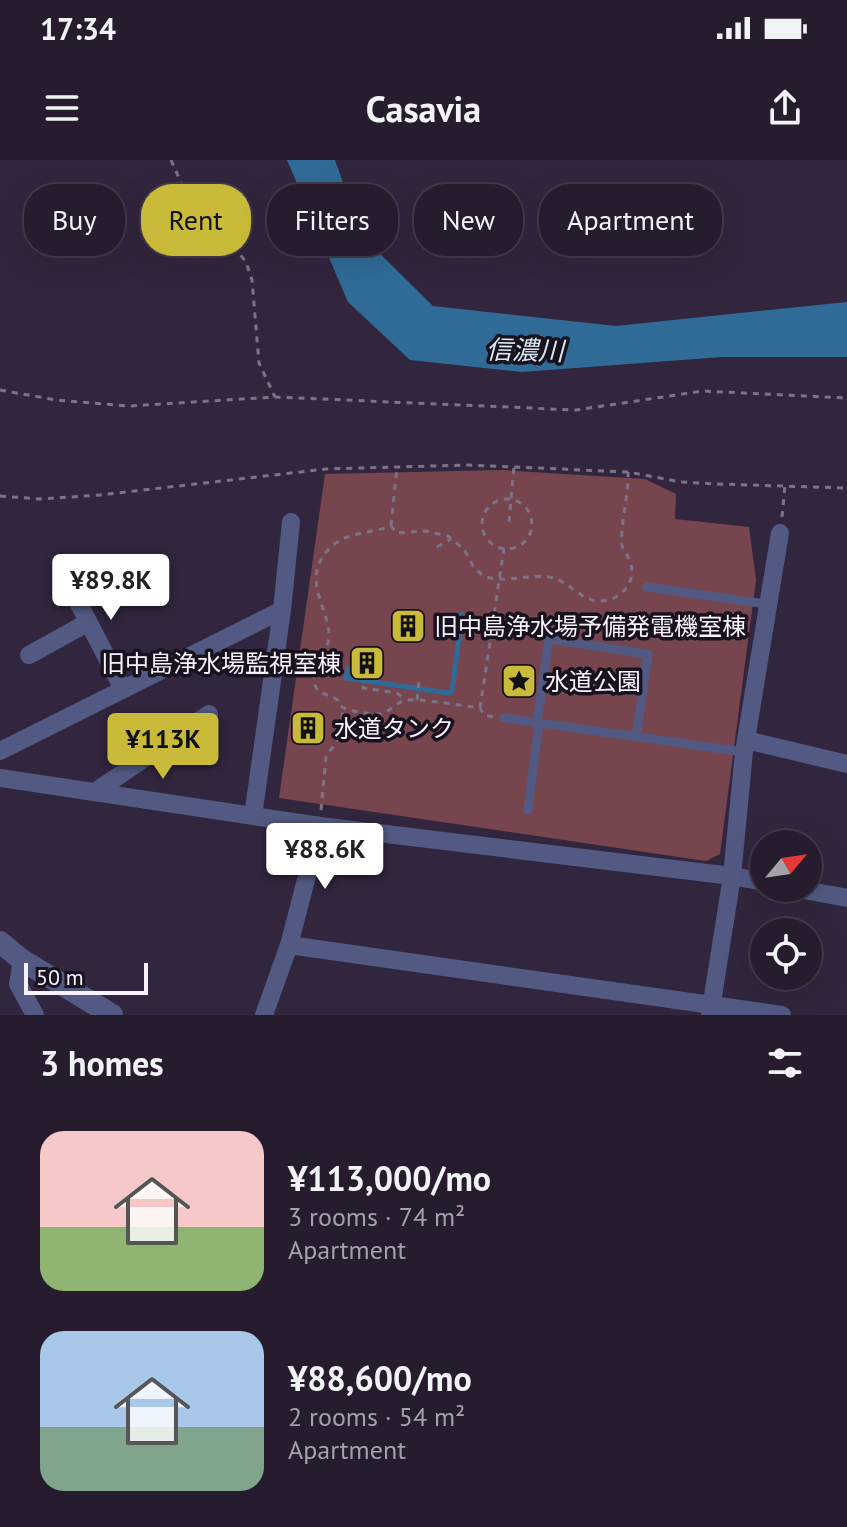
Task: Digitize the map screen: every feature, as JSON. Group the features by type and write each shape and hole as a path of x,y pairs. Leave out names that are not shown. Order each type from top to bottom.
{"street":[{"path":"253,816 291,522"},
{"path":"711,1010 732,876 745,746 780,533"},
{"path":"63,573 123,689"},
{"path":"0,751 282,610"},
{"path":"29,655 87,623"},
{"path":"95,792 209,714"},
{"path":"745,746 847,764"},
{"path":"0,778 320,826 750,879"},
{"path":"264,1015 289,945 320,826"},
{"path":"822,893 847,898"},
{"path":"0,942 22,960 112,1015"},
{"path":"289,945 711,1010 782,1015"},
{"path":"22,960 18,984 35,1015"}],"lane":[{"path":"647,587 766,604"},
{"path":"528,810 549,639 648,654 636,737"},
{"path":"543,679 643,692"},
{"path":"504,718 636,737 745,746"}],"path":[{"path":"171,160 190,203 246,262 252,280 259,363 275,397"},
{"path":"0,390 56,400 129,406 275,397 576,410 703,391 847,398"},
{"path":"509,522 514,466"},
{"path":"0,496 40,499 100,495 326,469 397,467 514,466 628,472 681,482 847,488"},
{"path":"397,467 391,526 397,533 426,531 451,539 464,549 483,576 498,579 548,577 599,601 623,593 632,577 633,570 622,548 628,472"},
{"path":"780,533 785,484"},
{"path":"502,499 511,499 526,508 532,528 522,545 516,548 497,547 487,536 482,521 489,506 502,499"},
{"path":"391,526 342,539 329,549 319,567 317,592 329,635 326,651 314,673 314,683 319,692 336,699 343,708 381,714 406,700"},
{"path":"437,547 451,539"},
{"path":"364,679 363,688 397,693 406,700 480,708 504,548"},
{"path":"417,701 419,680"},
{"path":"320,826 326,757 340,736 343,708"}],"shaded area":[{"name":"水道公園","path":"501,470 645,479 676,494 675,519 749,527 756,580 720,854 706,861 279,798 325,474"}],"water":[{"path":"287,160 335,160 344,184 297,184"},
{"name":"信濃川","path":"328,256 382,256 433,306 616,326 847,302 847,357 722,357 522,372 410,360 348,302"}],"waterway":[{"path":"348,669 346,678 448,693 452,691 462,614"}],"place":[{"name":"旧中島浄水場予備発電機室棟","path":"408,626"},
{"name":"旧中島浄水場監視室棟","path":"367,663"},
{"name":"水道公園","path":"519,681"},
{"name":"水道タンク","path":"308,728"}]}
